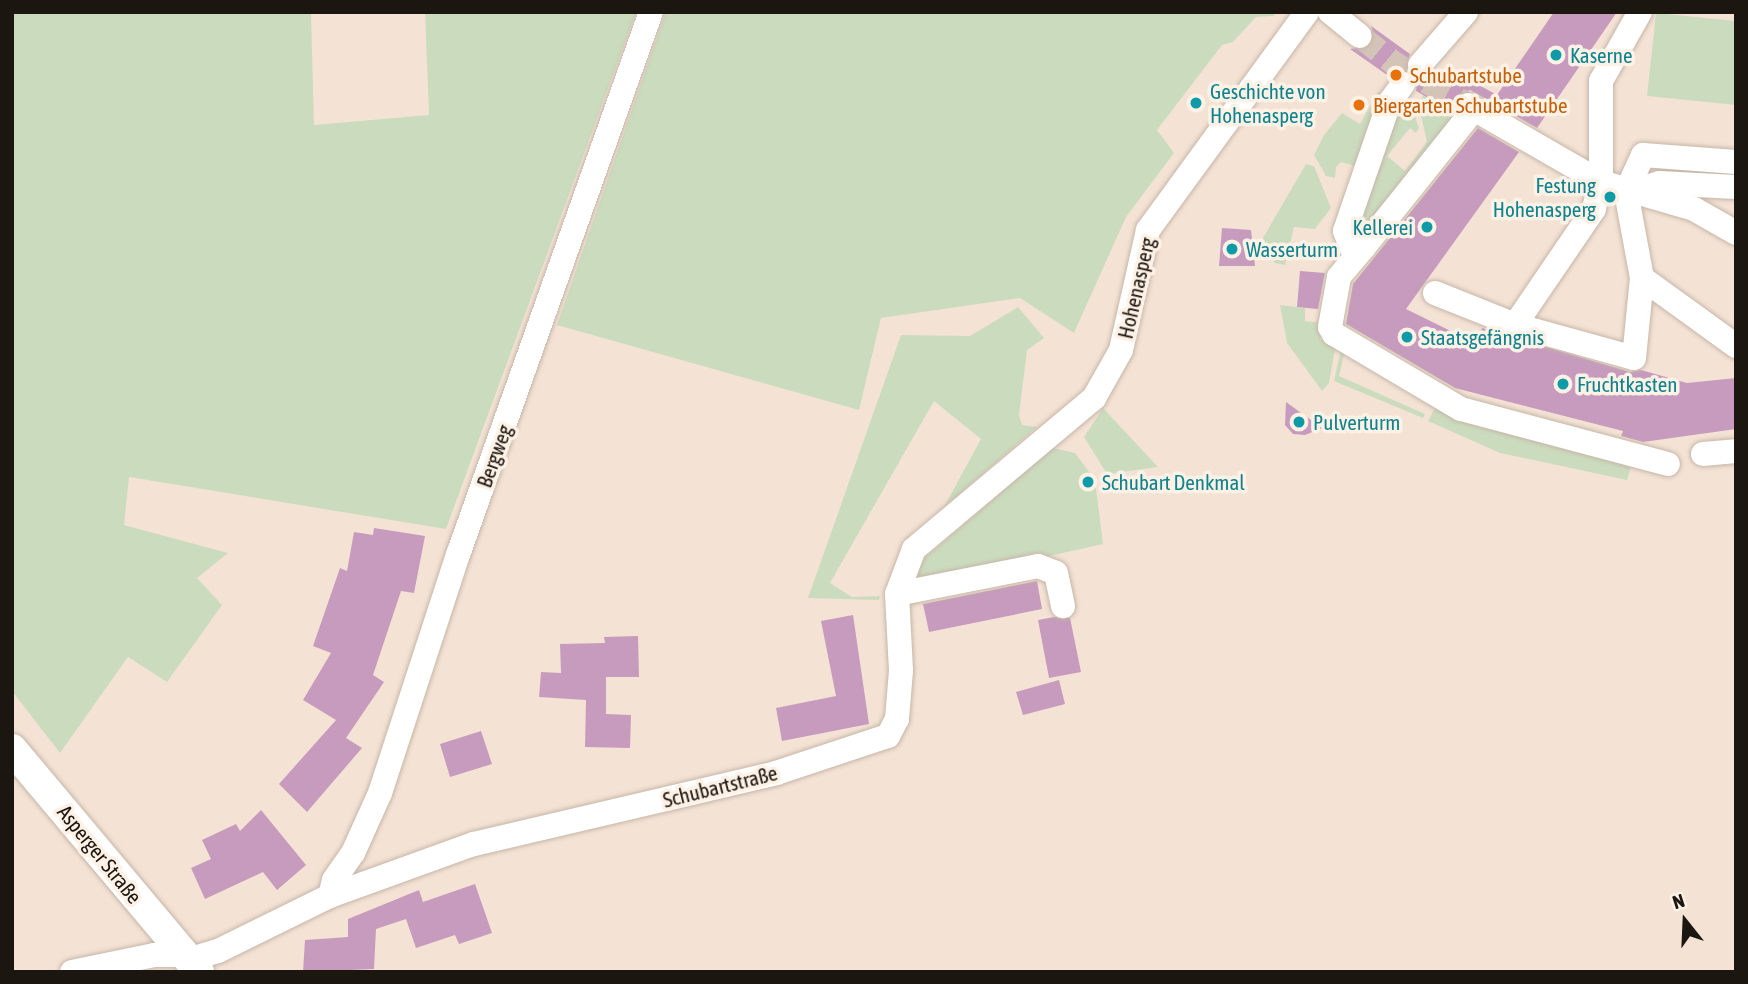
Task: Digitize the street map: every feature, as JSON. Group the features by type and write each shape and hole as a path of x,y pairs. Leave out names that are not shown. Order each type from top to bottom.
{"main road":[{"name":"Asperger Straße","path":"12,749 190,962"}],"street":[{"name":"Bergweg","path":"330,897 334,880 352,853 380,793 459,552 651,12"},
{"name":"Hohenasperg","path":"1061,423 1094,398 1121,350 1148,230 1307,12"},
{"path":"1330,12 1360,36"},
{"path":"1420,65 1466,12"},
{"path":"1516,325 1594,209 1601,182 1601,81 1640,12"},
{"path":"1364,247 1348,245 1345,231 1389,103 1403,84"},
{"path":"1668,464 1461,409 1334,334 1330,327 1339,277 1471,107 1601,182 1626,192 1694,209 1736,233"},
{"path":"1435,293 1516,325 1634,358 1642,278 1626,192 1643,155 1736,162"},
{"path":"1626,192 1659,183 1736,187"},
{"path":"1642,278 1736,346"},
{"name":"Schubartstraße","path":"72,972 154,955 190,962 330,897 474,844 750,779 875,744 888,736 897,719 901,670 897,594 914,549 1061,423"},
{"path":"1703,454 1736,451"},
{"path":"897,594 1038,566 1056,573 1063,606"}],"green space":[{"path":"12,12 311,12 314,125 429,115 425,12 636,12 446,529 129,477 124,525 228,553 197,578 222,605 167,682 128,657 60,753 12,691"},
{"path":"666,12 1275,12 1274,16 1256,17 1233,42 1222,45 1157,130 1174,153 1126,217 1074,333 1020,298 881,318 859,410 557,325"},
{"path":"1656,13 1736,21 1736,105 1647,96"},
{"path":"1378,92 1383,95 1355,166 1341,162 1336,167 1335,178 1326,176 1314,155 1324,135 1342,113 1360,124"},
{"path":"1423,95 1457,114 1360,242 1352,240 1400,101 1412,108 1419,128 1416,133 1410,128 1387,156 1405,171 1427,142 1419,106"},
{"path":"1306,164 1314,166 1331,208 1315,229 1294,227 1285,265 1275,263 1260,243"},
{"path":"1280,305 1305,308 1305,321 1321,323 1320,339 1335,349 1329,383 1322,391 1287,343"},
{"path":"1018,307 1044,338 1027,350 1019,415 1022,425 1037,427 944,507 981,439 934,401 830,583 852,597 880,596 879,600 808,598 901,335 970,336"},
{"path":"1341,349 1345,350 1339,376 1425,414 1423,418 1334,381"},
{"path":"1436,406 1633,460 1627,480 1500,453 1428,421"},
{"path":"1103,408 1158,467 1107,474 1084,437"},
{"path":"1053,448 1075,453 1095,480 1103,544 910,587 921,561"}],"building":[{"name":"Kaserne","path":"1554,12 1617,12 1537,128 1470,90 1456,96 1453,112 1416,91 1417,79 1433,73 1453,84 1459,74 1497,95"},
{"path":"1371,26 1410,54 1406,70 1390,77 1350,49 1371,46 1375,38"},
{"path":"1478,128 1519,152 1406,309 1477,344 1482,328 1630,372 1641,370 1687,383 1736,378 1736,429 1643,442 1621,436 1623,431 1455,388 1346,324 1353,284"},
{"name":"Wasserturm","path":"1222,228 1251,230 1255,266 1219,266"},
{"path":"1300,271 1325,273 1318,309 1297,307"},
{"name":"Pulverturm","path":"1286,402 1322,428 1305,435 1293,434 1285,425"},
{"path":"374,528 425,536 414,593 401,591 373,675 384,682 346,738 362,748 307,812 279,784 336,720 303,700 331,653 313,646 340,568 347,571 354,532 373,535"},
{"path":"1037,581 1042,609 929,632 923,604"},
{"path":"853,615 869,724 782,741 776,708 836,696 821,621"},
{"path":"1070,618 1081,672 1049,678 1038,620"},
{"path":"638,636 639,677 606,677 606,714 631,715 630,748 585,747 586,700 539,697 541,672 561,673 560,644 605,643 604,637"},
{"path":"1059,680 1065,704 1023,715 1016,692"},
{"path":"481,731 492,764 450,777 440,744"},
{"path":"261,810 306,865 277,890 263,872 205,899 191,868 211,859 202,840 236,824 240,831"},
{"path":"475,884 492,933 459,944 455,935 416,948 406,919 376,929 374,969 303,972 305,940 348,937 348,919 419,890 423,902"}],"tunnel":[{"path":"1360,36 1395,64 1468,105"}],"place":[{"name":"Kaserne","path":"1556,55"},
{"name":"Schubartstube","path":"1396,75"},
{"name":"Geschichte von Hohenasperg","path":"1196,103"},
{"name":"Biergarten Schubartstube","path":"1359,105"},
{"name":"Festung Hohenasperg","path":"1610,197"},
{"name":"Kellerei","path":"1427,227"},
{"name":"Wasserturm","path":"1232,249"},
{"name":"Staatsgefängnis","path":"1407,337"},
{"name":"Fruchtkasten","path":"1563,384"},
{"name":"Pulverturm","path":"1299,422"},
{"name":"Schubart Denkmal","path":"1088,482"}]}
